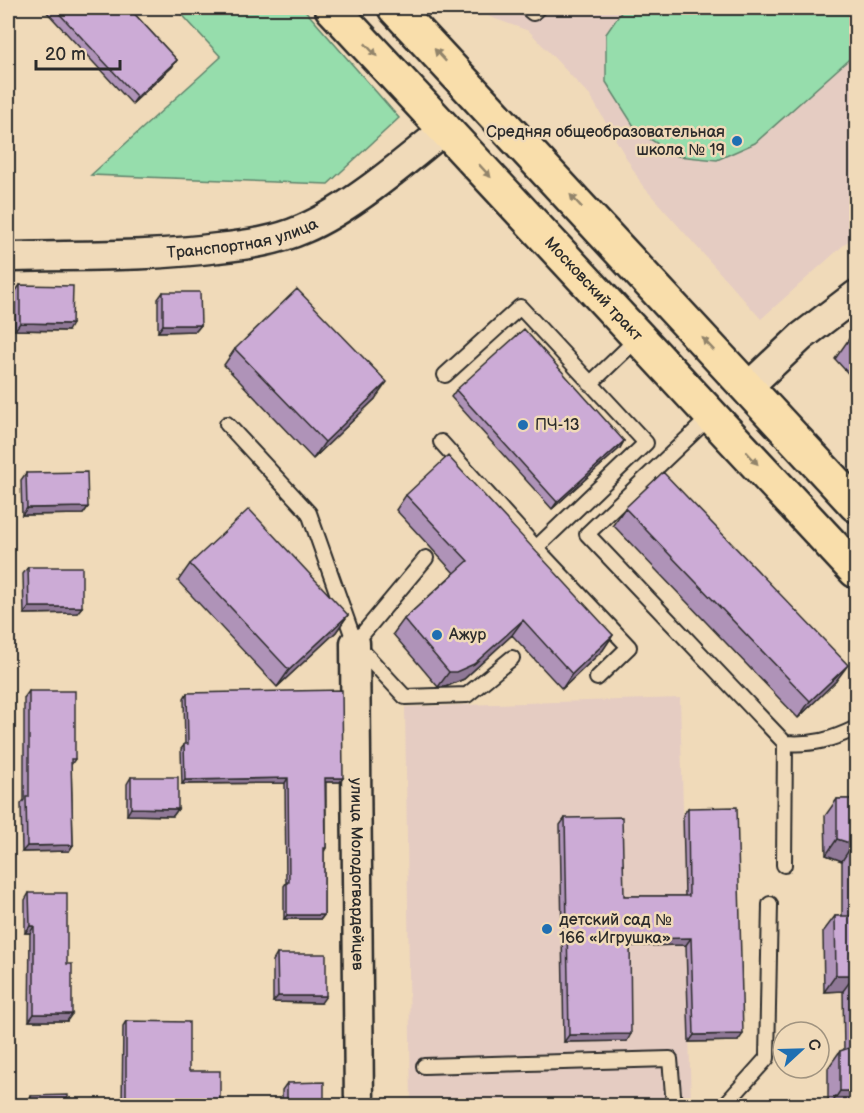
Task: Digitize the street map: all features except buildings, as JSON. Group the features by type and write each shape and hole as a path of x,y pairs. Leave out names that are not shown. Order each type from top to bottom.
{"main road":[{"name":"Московский тракт","path":"332,8 856,571"},
{"path":"396,8 856,505"}],"street":[{"name":"Транспортная улица","path":"8,257 182,253 264,241 303,230 342,208 445,129"},
{"path":"748,387 801,337 856,296"},
{"name":"улица Молодогвардейцев","path":"355,643 359,1106"}],"lane":[{"path":"527,8 532,13 538,8"},
{"path":"445,375 520,307 646,443 536,548"},
{"path":"590,384 639,338"},
{"path":"712,415 587,534 785,743 821,742 856,728"},
{"path":"227,424 309,513 355,643 405,698 467,695 512,658"},
{"path":"441,442 536,548 630,647 597,678"},
{"path":"355,643 426,558"},
{"path":"784,865 785,743"},
{"path":"724,1106 767,1058 770,904"},
{"path":"424,1066 670,1059 674,1106"}],"shaded area":[{"name":"Средняя общеобразовательная школа № 19","path":"481,8 856,8 856,234 761,319 642,185 591,97 529,31 490,17"},
{"name":"детский сад № 166 «Игрушка»","path":"680,698 691,1105 411,1105 405,707"}],"green space":[{"path":"176,8 303,8 399,118 328,184 91,175 221,57"},
{"path":"624,8 856,8 856,53 755,143 717,160 677,156 637,131 606,82 606,34"}],"place":[{"name":"Средняя общеобразовательная школа № 19","path":"737,141"},
{"name":"ПЧ-13","path":"523,425"},
{"name":"Ажур","path":"437,635"},
{"name":"детский сад № 166 «Игрушка»","path":"547,929"}]}
